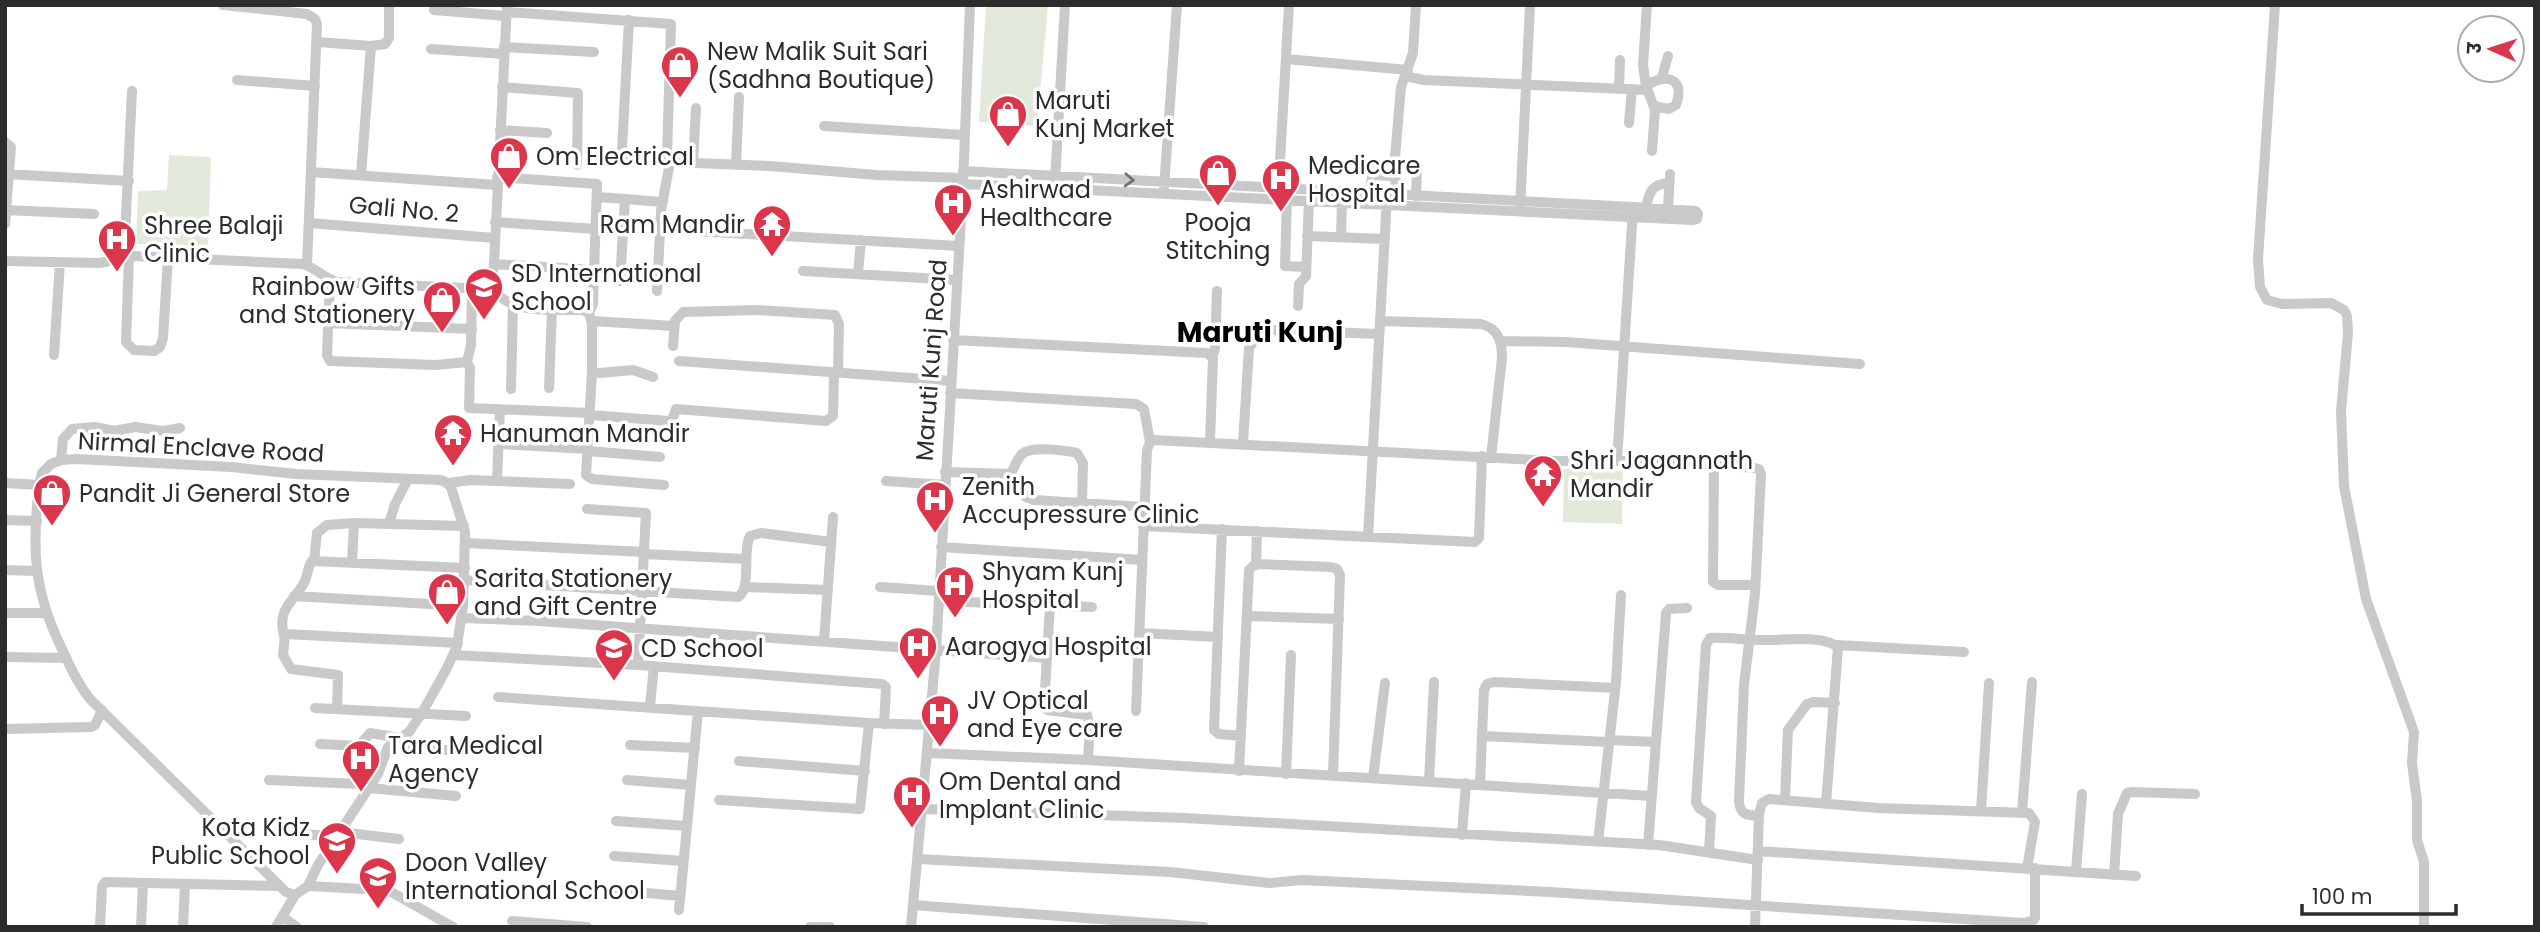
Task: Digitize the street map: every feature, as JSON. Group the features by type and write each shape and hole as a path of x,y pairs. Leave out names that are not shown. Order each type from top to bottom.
{"street":[{"path":"223,5 299,9 315,19 318,42 307,265"},
{"path":"318,42 371,46 385,44 389,38 389,5"},
{"name":"Maruti Kunj Road","path":"911,927 936,651 960,246 970,5"},
{"path":"1055,188 1065,5"},
{"path":"1164,187 1177,5"},
{"path":"1289,5 1281,195 1285,266 1306,267"},
{"path":"1395,157 1400,92 1413,54 1416,5"},
{"path":"1520,206 1531,5"},
{"path":"1647,5 1643,57 1647,88 1654,106 1652,151"},
{"path":"2275,5 2258,259 2260,288 2263,296 2273,303 2331,303 2344,310 2347,316 2341,411 2344,486 2366,599 2414,732 2417,840 2424,862 2424,927"},
{"path":"434,10 584,11 629,20 667,23 672,26 668,160 659,229 657,291"},
{"path":"507,11 491,286 501,299 513,305 583,310 590,317 674,326"},
{"path":"629,20 622,149 628,156 876,175 963,178 1056,176 1281,195 1370,193 1390,197 1633,212 1692,220 1698,218 1696,211 1646,208 1633,212"},
{"path":"361,175 371,46"},
{"path":"431,49 594,52"},
{"path":"1286,59 1407,73 1418,79 1632,89 1647,88 1662,77 1668,56"},
{"path":"1619,89 1620,60"},
{"path":"1654,106 1669,109 1678,99 1674,81 1662,77"},
{"path":"237,80 316,86"},
{"path":"502,87 578,93 577,165"},
{"path":"1629,123 1632,89"},
{"path":"132,91 126,342 134,350 154,351 160,347 163,338 168,257"},
{"path":"736,164 739,97"},
{"path":"693,163 696,108"},
{"path":"824,126 964,135"},
{"path":"500,130 547,133"},
{"path":"5,142 11,147 5,224"},
{"path":"1416,195 1417,169"},
{"path":"311,172 596,183 598,197 593,304 590,317 592,372 586,475 589,479 664,485"},
{"path":"7,174 129,181"},
{"path":"1368,537 1385,239 1390,197 1396,180 1391,176 1372,175 1370,193"},
{"path":"963,178 1055,188 1164,187"},
{"path":"1646,208 1648,195 1654,187 1670,178 1668,209"},
{"path":"1281,195 1309,200 1342,201 1416,195 1520,206"},
{"path":"598,197 662,202"},
{"path":"620,281 625,199"},
{"path":"1298,306 1299,284 1306,276 1309,200"},
{"path":"1341,237 1342,201"},
{"path":"6,210 94,214"},
{"path":"1617,461 1633,212"},
{"path":"495,222 596,229"},
{"name":"Gali No. 2","path":"310,223 495,237"},
{"path":"659,229 960,246"},
{"path":"1307,236 1385,239"},
{"path":"858,274 861,240"},
{"path":"5,261 100,263 127,256 168,257 307,265 330,280 472,290 491,286"},
{"path":"54,355 60,262"},
{"path":"494,264 594,270"},
{"path":"803,271 957,279"},
{"path":"330,280 327,358 331,361 436,365 467,362"},
{"path":"472,290 471,352 467,362 470,368 469,408 669,421 678,409 828,420 833,416 839,324 835,315 783,311 690,311 680,314 674,326 673,346"},
{"path":"1210,441 1217,291"},
{"path":"511,389 513,305"},
{"path":"549,388 552,309"},
{"path":"1143,526 1477,541 1500,379 1501,341 1489,326 1480,324 1380,321"},
{"path":"327,323 472,329"},
{"path":"1243,443 1249,348 1258,335 1273,330 1379,334"},
{"path":"953,340 1202,352 1212,356"},
{"path":"1501,341 1566,342 1860,364"},
{"path":"679,360 951,380"},
{"path":"592,372 633,370 653,377"},
{"path":"950,393 1140,404 1144,409 1150,442 1147,450 1143,526 1136,711"},
{"path":"497,480 500,409"},
{"path":"61,460 63,439 72,429 95,427 114,431 135,427 163,431 180,428"},
{"path":"1150,442 1159,439 1210,441 1487,457 1664,461 1755,468 1760,472 1755,584 1744,685 1739,801 1743,814 1759,816"},
{"path":"499,444 660,457"},
{"path":"1011,474 1018,458 1027,451 1077,453 1083,463 1082,503"},
{"name":"Nirmal Enclave Road","path":"39,485 46,468 61,460 132,461 296,474 439,480 448,483 497,480 570,484"},
{"path":"1714,464 1713,582 1718,585 1755,584"},
{"path":"945,472 1011,474"},
{"path":"1011,474 1029,499 1144,507"},
{"path":"389,524 393,509 408,479"},
{"path":"886,481 945,485"},
{"path":"5,483 39,485 36,571 40,595 78,683 286,892 295,895"},
{"path":"297,927 280,922 295,895 308,886 314,872 378,774 388,747 402,737 422,713 458,643 463,612 464,526 448,483"},
{"path":"587,509 646,513 638,665"},
{"path":"824,641 833,517"},
{"path":"5,520 37,521"},
{"path":"314,561 316,536 319,529 327,525 354,523 464,526"},
{"path":"352,562 354,523"},
{"path":"1222,530 1214,730 1219,734 1241,736"},
{"path":"1239,771 1250,570 1256,564 1257,531"},
{"path":"464,580 738,597 743,594 745,587 747,543 754,534 831,542"},
{"path":"465,543 746,559"},
{"path":"941,547 1142,560"},
{"path":"337,709 338,675 291,669 284,660 282,617 305,582 309,564 314,561 465,568"},
{"path":"1256,564 1337,569 1340,575 1333,776"},
{"path":"5,570 36,571"},
{"path":"745,587 828,590"},
{"path":"880,587 939,596 1092,607"},
{"path":"1598,842 1615,688 1621,595"},
{"path":"294,596 640,629 1047,658"},
{"path":"1050,606 1045,709 1087,715 1090,726 1088,760"},
{"path":"1648,845 1665,613 1669,609 1687,608"},
{"path":"5,613 46,613"},
{"path":"1247,616 1339,619"},
{"path":"1139,634 1218,637"},
{"path":"284,636 320,635 458,643"},
{"path":"1709,853 1711,816 1699,808 1696,802 1708,639 1784,638 1837,645 1964,652"},
{"path":"1826,804 1839,652 1837,645"},
{"path":"453,655 654,666 882,684 886,687 884,724"},
{"path":"1286,774 1291,655"},
{"path":"5,657 66,658"},
{"path":"650,706 654,666"},
{"path":"1429,781 1434,682"},
{"path":"2022,813 2032,682"},
{"path":"1373,778 1385,683"},
{"path":"1480,784 1484,690 1490,683 1615,688"},
{"path":"1981,811 1989,683"},
{"path":"498,696 930,725"},
{"path":"1785,799 1788,730 1807,704 1835,703"},
{"path":"315,708 466,716"},
{"path":"5,729 91,727 95,725 102,710"},
{"path":"679,910 698,711"},
{"path":"719,800 858,810 862,807 869,723"},
{"path":"320,744 359,746 370,733 402,737 410,748 447,750"},
{"path":"1482,736 1655,742"},
{"path":"630,745 695,748"},
{"path":"928,753 1088,760 1651,796"},
{"path":"739,761 865,771"},
{"path":"269,780 360,784 369,788 456,796"},
{"path":"627,780 691,785"},
{"path":"1462,835 1466,783"},
{"path":"2114,874 2118,814 2127,793 2195,794"},
{"path":"2076,872 2082,794"},
{"path":"918,859 1170,872 1269,883 1301,880 1757,904 2029,922 2035,918 2031,868 2035,822 2032,815 2022,813 1826,804 1785,799 1764,801 1759,816 1757,904 1755,927"},
{"path":"923,809 1185,818 1648,845 1709,853 2031,868 2136,876"},
{"path":"616,821 687,826"},
{"path":"297,834 399,839"},
{"path":"614,856 683,861"},
{"path":"100,927 104,883 280,886"},
{"path":"141,927 143,883"},
{"path":"183,927 185,884"},
{"path":"308,886 383,890 453,927"},
{"path":"614,890 680,896"},
{"path":"913,905 1204,927"},
{"path":"512,921 587,927"},
{"path":"810,927 830,927"}],"green space":[{"path":"986,5 1048,5 1037,126 979,122"},
{"path":"169,155 211,157 208,248 136,244 138,191 167,190"},
{"path":"1564,469 1623,471 1622,524 1563,522"}],"place":[{"name":"New Malik Suit Sari (Sadhna Boutique)","path":"680,99"},
{"name":"Maruti Kunj Market","path":"1008,148"},
{"name":"Om Electrical","path":"509,190"},
{"name":"Pooja Stitching","path":"1218,207"},
{"name":"Medicare Hospital","path":"1281,213"},
{"name":"Ashirwad Healthcare","path":"953,237"},
{"name":"Ram Mandir","path":"772,258"},
{"name":"Shree Balaji Clinic","path":"117,273"},
{"name":"SD International School","path":"484,321"},
{"name":"Rainbow Gifts and Stationery","path":"442,334"},
{"name":"Hanuman Mandir","path":"453,467"},
{"name":"Shri Jagannath Mandir","path":"1543,508"},
{"name":"Pandit Ji General Store","path":"52,527"},
{"name":"Zenith Accupressure Clinic","path":"935,534"},
{"name":"Shyam Kunj Hospital","path":"955,619"},
{"name":"Sarita Stationery and Gift Centre","path":"447,626"},
{"name":"Aarogya Hospital","path":"918,680"},
{"name":"CD School","path":"614,682"},
{"name":"JV Optical and Eye care","path":"940,748"},
{"name":"Tara Medical Agency","path":"361,793"},
{"name":"Om Dental and Implant Clinic","path":"912,829"},
{"name":"Kota Kidz Public School","path":"337,875"},
{"name":"Doon Valley International School","path":"378,910"}],"district":[{"name":"Maruti Kunj","path":"1260,332"}]}
